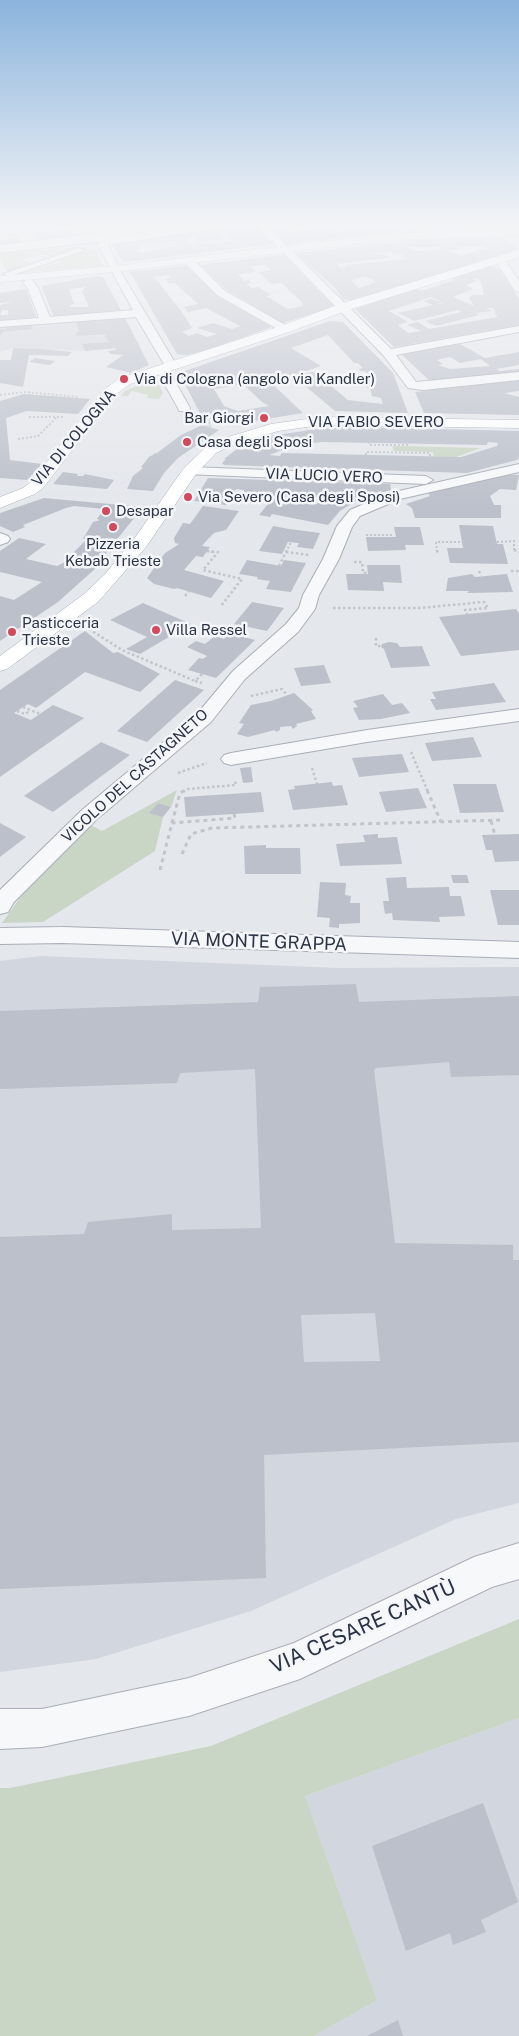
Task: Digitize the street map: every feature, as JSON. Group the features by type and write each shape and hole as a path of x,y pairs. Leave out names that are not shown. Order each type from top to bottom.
{"main road":[{"name":"VIA DI COLOGNA","path":"0,503 29,491 38,485 110,392 125,381 313,319"},
{"name":"VIA FABIO SEVERO","path":"0,665 91,598 112,577 160,515 190,471 211,450 230,441 276,427 304,422 352,420 519,424"}],"street":[{"path":"0,324 69,319"},
{"path":"142,319 184,408"},
{"path":"267,319 285,329"},
{"path":"355,319 388,353 414,386 519,376"},
{"path":"388,353 519,329"},
{"name":"VICOLO DEL CASTAGNETO","path":"0,906 6,897 90,815 204,718 239,675 292,628 307,609 311,595 331,559 345,526 355,513 395,496 519,469"},
{"name":"VIA LUCIO VERO","path":"190,471 458,481"},
{"path":"230,759 401,731 519,715"},
{"name":"VIA MONTE GRAPPA","path":"0,936 63,935 519,950"},
{"name":"VIA CESARE CANTÙ","path":"0,1729 42,1728 189,1697 300,1660 487,1570 519,1562"}],"path":[{"path":"0,395 25,392 86,398"},
{"path":"29,416 65,417"},
{"path":"18,440 38,436 57,417"},
{"path":"196,418 208,420 212,417 217,418 206,425 210,426 221,419"},
{"path":"369,442 369,445 408,445 407,442"},
{"path":"389,445 390,452"},
{"path":"366,455 366,452 430,453 430,457"},
{"path":"361,535 392,535"},
{"path":"280,566 291,542"},
{"path":"438,555 436,542 462,542"},
{"path":"497,542 514,542 514,552 519,552"},
{"path":"207,551 218,552 203,570 242,579 221,606"},
{"path":"286,552 310,555"},
{"path":"479,571 481,576"},
{"path":"511,571 519,571"},
{"path":"186,596 189,592"},
{"path":"332,611 333,607 419,608 484,602 488,608 465,610 467,614"},
{"path":"66,617 103,636 122,650 195,681"},
{"path":"376,638 376,646 381,646"},
{"path":"249,697 282,688 288,696"},
{"path":"23,707 40,714"},
{"path":"17,711 25,714 30,710"},
{"path":"401,731 441,822"},
{"path":"174,775 196,766 230,759"},
{"path":"160,870 180,793 188,789 222,786"},
{"path":"172,823 235,818 234,814"},
{"path":"182,854 191,834 212,828 504,820"},
{"path":"490,821 495,835"}],"shaded area":[{"path":"126,319 140,346 85,351 13,348 0,352 0,327"},
{"path":"41,956 339,968 519,967 519,1503 456,1519 251,1611 96,1659 0,1672 0,961"},
{"path":"519,1718 519,2036 314,2036 377,2000 305,1796"}],"green space":[{"path":"144,383 159,385 163,393 159,399 147,398 148,395 132,391 128,396 121,396 125,391"},
{"path":"393,446 481,448 456,457 434,457 433,452 393,451"},
{"path":"177,790 171,807 158,803 150,812 163,817 155,851 43,922 2,923 29,885 87,823 102,831"},
{"path":"519,1619 519,1718 305,1796 377,2000 314,2036 0,2036 0,1788 10,1788 211,1746"}],"building":[{"path":"0,319 37,319 0,321"},
{"path":"126,319 149,365 131,373 106,367 123,355 110,354 108,351 116,350 115,348 85,351 82,344 111,342 105,336 108,334 77,336 76,332 79,331 76,322"},
{"path":"157,319 186,319 192,328 182,332 189,336 197,333 207,337 217,334 197,328 213,323 232,329 240,326 227,319 258,319 272,327 204,351 186,355 177,354"},
{"path":"276,319 296,319 283,323"},
{"path":"365,319 403,319 408,322 398,325 408,333 421,331 407,325 418,322 429,329 486,319 519,319 519,325 394,347"},
{"path":"433,319 463,319 436,326 425,321"},
{"path":"330,321 343,322 393,373 408,413 335,411 292,375 268,380 303,413 242,423 200,413 179,373","holes":["328,335 354,363 358,363 363,368 359,369 360,371 365,371 370,376 363,376 367,388 370,388 372,396 381,398 383,404 348,400 314,372 294,375 321,366 291,348","243,384 262,402 269,406 238,411 224,406 214,389"]},
{"path":"31,325 33,329 3,332 0,336 0,329"},
{"path":"460,344 485,358 519,352 519,365 496,369 500,371 519,369 519,373 442,381 442,379 431,382 401,354","holes":["450,357 460,363 481,359 490,366 450,369 438,365 443,364 437,360"]},
{"path":"13,348 72,352 68,356 29,355 23,387 0,383 0,360 11,360"},
{"path":"35,358 55,361 50,365 29,362"},
{"path":"519,380 519,391 504,393 519,397 519,415 424,413 415,392"},
{"path":"24,394 90,399 78,414 27,411 6,418 10,460 42,464 27,480 0,478 0,401"},
{"path":"202,425 219,430 178,458 164,473 153,491 127,489 133,476 143,468 141,467 149,457 156,453 162,455 157,453 181,435"},
{"path":"351,427 519,431 519,457 517,460 467,473 224,465 222,463 226,459 224,459 237,449 270,436 317,429","holes":["322,442 487,445 488,442 498,443 497,446 461,457 282,453 280,456 269,455 295,445"]},
{"path":"63,472 78,474 77,476 85,474 114,480 107,489 53,484"},
{"path":"507,474 519,475 516,490 500,489 490,496 494,505 501,505 501,518 415,518 412,508 406,504 430,496 428,493"},
{"path":"208,478 390,484 391,490 359,499 340,511 328,525 272,514 270,517 259,515 273,498 316,504 334,495 332,494 322,493 321,496 316,498 243,495 244,490 236,489 226,505 194,501"},
{"path":"44,498 143,507 94,568 96,568 58,602 0,641 0,596 14,600 42,582 0,572 0,551 19,538 46,544 26,559 57,566 63,563 87,539 83,539 93,522 100,520 97,519 104,509 74,506 66,508 23,525 25,527 13,532 0,526 0,513"},
{"path":"203,506 239,511 226,530 214,533 202,546 210,547 203,557 196,556 184,570 224,581 211,598 177,588 154,584 147,578 165,553 179,544 175,543 174,538 183,523 190,524"},
{"path":"459,525 493,526 497,544 503,544 508,564 450,563 447,548 463,548"},
{"path":"273,526 320,533 313,549 297,547 299,543 288,542 282,554 259,551"},
{"path":"394,527 420,527 424,545 405,545 406,550 368,551 366,537 396,537"},
{"path":"247,560 281,566 284,560 306,563 291,592 266,589 270,581 239,574"},
{"path":"367,565 400,565 402,583 383,582 384,591 348,590 346,574 368,574"},
{"path":"472,574 475,577 507,574 513,592 467,593 469,591 446,591 448,578"},
{"path":"252,602 284,608 267,631 234,624"},
{"name":"Villa Ressel","path":"143,603 191,624 140,654 126,649 147,637 110,620"},
{"path":"516,609 519,614 519,650 461,656 439,617"},
{"path":"85,631 113,653 118,652 160,674 140,692 85,672 36,708 28,704 14,713 31,720 53,705 84,718 0,777 0,690"},
{"path":"230,633 255,640 216,678 188,670 199,658 203,659 207,656 187,647 196,641 205,644 215,636 224,639"},
{"path":"389,642 397,643 400,647 422,646 430,666 391,668 384,649 381,647 382,644"},
{"path":"324,665 331,683 301,686 294,668"},
{"path":"175,680 204,690 147,742 117,731"},
{"path":"494,683 506,702 436,710 430,699 436,699 432,692"},
{"path":"294,693 313,710 311,711 316,719 296,724 297,726 293,729 291,726 280,727 280,730 276,732 275,730 248,737 237,734 244,724 239,723 251,705 271,701"},
{"path":"383,694 392,705 402,703 410,713 381,719 359,720 353,708 358,707 353,701"},
{"path":"473,737 482,757 432,761 425,743"},
{"path":"101,742 130,755 53,812 24,796"},
{"path":"402,754 409,772 359,777 352,758"},
{"path":"251,767 253,782 243,783 240,768"},
{"path":"332,782 333,786 342,785 348,805 293,810 288,790 295,789 294,786"},
{"path":"453,784 496,784 504,812 460,813"},
{"path":"418,788 427,808 386,812 379,792"},
{"path":"261,792 264,812 186,817 184,797"},
{"path":"158,803 171,807 163,817 149,813"},
{"path":"0,823 26,837 0,857"},
{"path":"378,834 378,838 397,837 402,864 340,866 336,844 365,842 363,835"},
{"path":"519,834 519,861 495,862 492,850 486,850 482,835"},
{"path":"266,845 266,848 300,848 301,874 245,874 244,846"},
{"path":"451,875 467,875 469,883 453,883"},
{"path":"406,877 407,888 449,887 450,896 461,896 465,916 439,917 440,922 393,920 392,913 385,914 383,901 389,901 386,878"},
{"path":"320,882 346,883 345,895 351,896 350,903 360,903 360,923 339,924 339,928 329,927 330,918 317,917"},
{"path":"490,890 519,890 519,925 498,925"},
{"path":"356,984 359,1002 519,996 519,1075 451,1077 449,1062 376,1068 374,1070 395,1243 513,1245 513,1260 519,1260 519,1442 264,1455 266,1578 0,1589 0,1237 84,1234 88,1222 172,1214 172,1230 261,1228 255,1069 180,1073 177,1083 0,1089 0,1011 258,1002 260,987","holes":["375,1313 380,1361 304,1362 301,1315"]},
{"path":"483,1803 518,1902 481,1920 486,1932 453,1945 450,1933 406,1951 372,1846"},
{"path":"398,2020 403,2036 367,2036"}],"place":[{"name":"Via di Cologna (angolo via Kandler)","path":"124,379"},
{"name":"Bar Giorgi","path":"264,418"},
{"name":"Casa degli Sposi","path":"187,442"},
{"name":"Via Severo (Casa degli Sposi)","path":"188,497"},
{"name":"Desapar","path":"106,511"},
{"name":"Pizzeria Kebab Trieste","path":"113,527"},
{"name":"Villa Ressel","path":"156,630"},
{"name":"Pasticceria Trieste","path":"12,632"}]}
